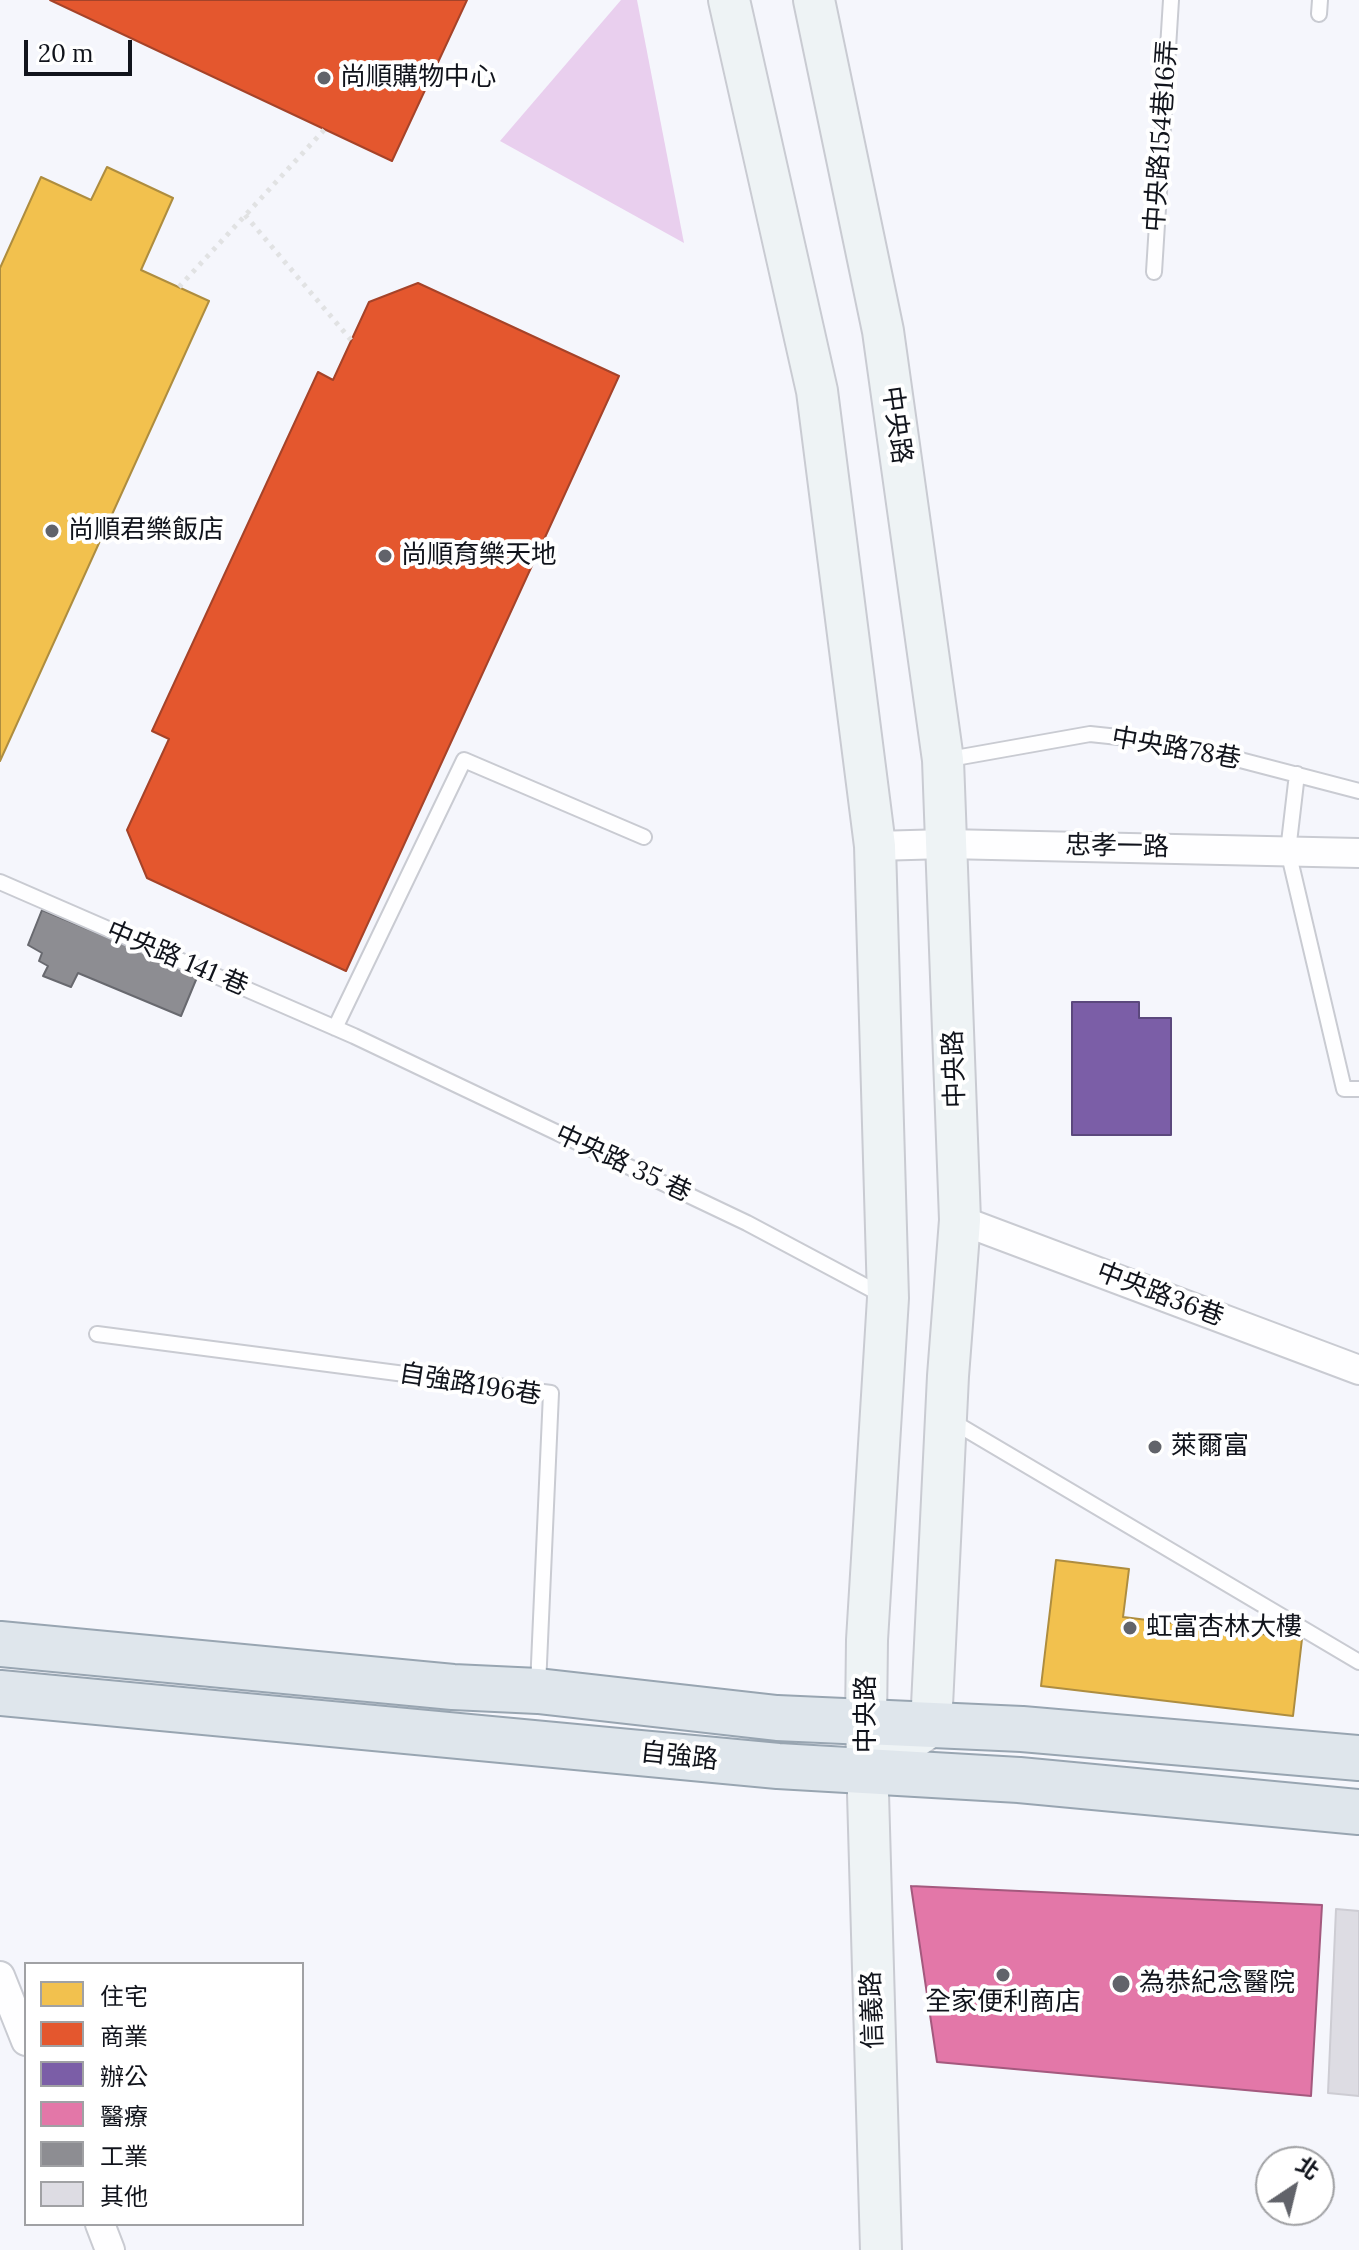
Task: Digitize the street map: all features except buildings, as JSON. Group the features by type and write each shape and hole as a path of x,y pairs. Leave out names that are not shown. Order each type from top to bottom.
{"main road":[{"name":"自強路","path":"0,1644 453,1687 538,1691 777,1718 1022,1729 1359,1758"},
{"path":"451,1734 453,1687"},
{"name":"自強路","path":"0,1693 778,1766 1019,1780 1359,1812"}],"street":[{"name":"中央路","path":"729,0 817,391 875,846 888,1298 868,1625 866,1770"},
{"name":"中央路","path":"814,0 883,331 943,760 960,1220 946,1418 931,1726 866,1770"},
{"name":"忠孝一路","path":"875,846 946,844 1359,853"},
{"name":"中央路36巷","path":"960,1220 1359,1370"},
{"name":"信義路","path":"866,1770 881,2250"},
{"path":"0,1976 24,2036"},
{"path":"101,2226 110,2250"}],"lane":[{"name":"中央路154巷16弄","path":"1154,272 1171,0"},
{"name":"中央路78巷","path":"943,760 1090,734 1175,743 1359,791"},
{"path":"335,1028 464,760 644,837"},
{"path":"1297,774 1288,851 1344,1089 1359,1089"},
{"name":"中央路 141 巷","path":"0,882 354,1036"},
{"name":"中央路 35 巷","path":"354,1036 747,1223 888,1298"},
{"name":"自強路196巷","path":"97,1334 551,1393 538,1691"},
{"path":"946,1418 1359,1662"}],"path":[{"path":"179,287 325,129"},
{"path":"245,215 351,340"}],"shaded area":[{"path":"621,0 637,0 684,243 500,141"}],"place":[{"name":"尚順購物中心","path":"324,78"},
{"name":"尚順君樂飯店","path":"52,531"},
{"name":"尚順育樂天地","path":"385,556"},
{"name":"萊爾富","path":"1155,1447"},
{"name":"虹富杏林大樓","path":"1130,1628"},
{"name":"全家便利商店","path":"1003,1975"},
{"name":"為恭紀念醫院","path":"1121,1984"}]}
